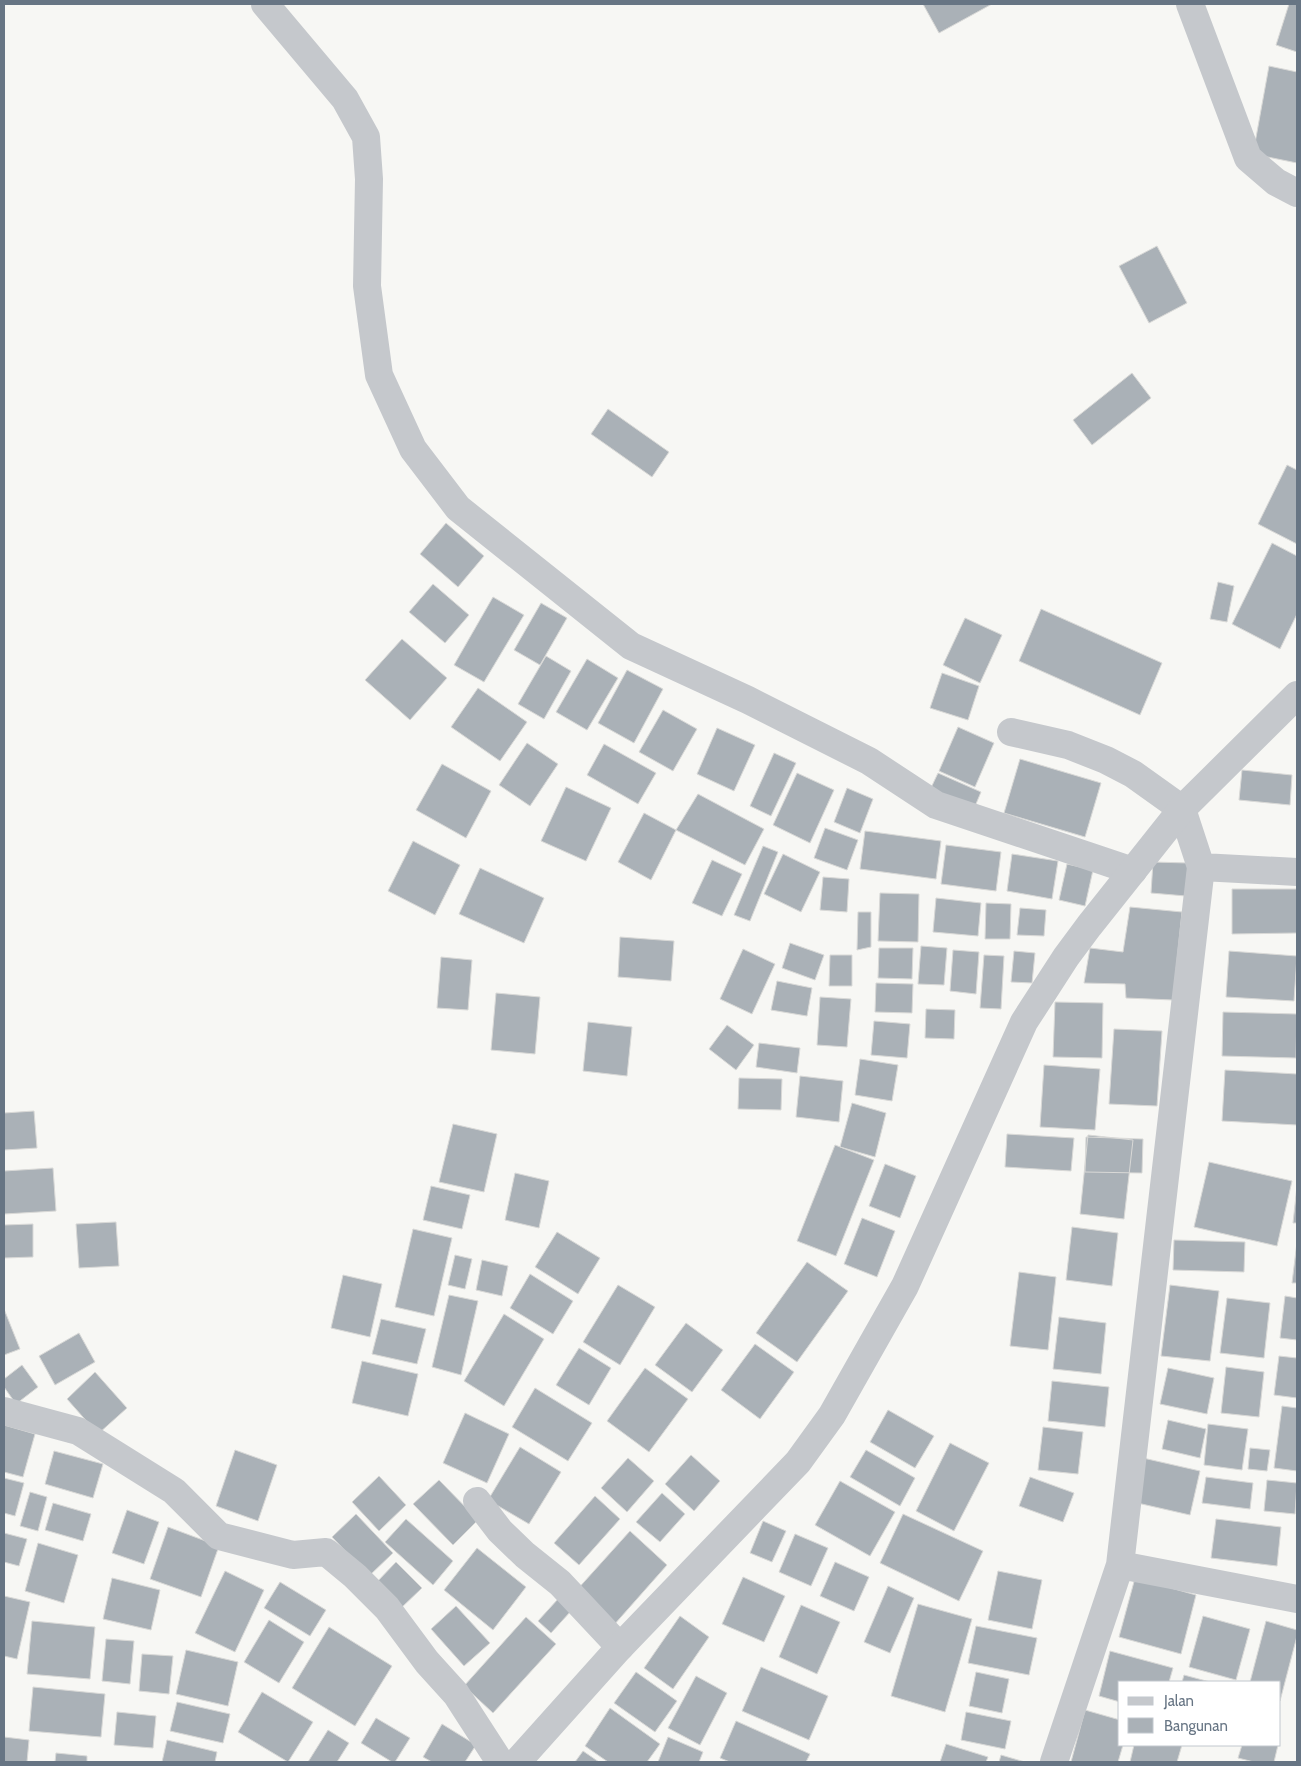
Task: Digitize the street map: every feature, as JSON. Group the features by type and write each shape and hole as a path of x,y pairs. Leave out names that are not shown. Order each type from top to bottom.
{"street":[{"path":"265,4 345,99 366,137 369,179 366,286 379,376 413,449 458,508 631,646 748,700 869,761 936,805 1133,871"},
{"path":"1190,4 1248,158 1276,182 1297,193"},
{"path":"518,1762 620,1647 798,1462 832,1415 905,1286 1024,1022 1066,957 1088,926 1182,809 1297,695"},
{"path":"1011,732 1068,746 1106,760 1133,774 1182,809 1202,867 1120,1564 1054,1762"},
{"path":"1202,867 1297,872"},
{"path":"4,1411 78,1431 174,1491 219,1536 293,1555 326,1552 355,1576 387,1608 427,1662 456,1694 500,1762"},
{"path":"477,1502 500,1531 525,1555 560,1583 620,1647"},
{"path":"1120,1564 1297,1599"}],"building":[{"path":"923,4 992,4 939,33"},
{"path":"1289,4 1297,4 1297,52 1276,45"},
{"path":"1269,66 1297,72 1297,163 1253,154"},
{"path":"1157,246 1187,303 1149,323 1119,266"},
{"path":"1132,373 1151,398 1092,445 1073,420"},
{"path":"608,409 669,452 652,477 591,434"},
{"path":"1287,465 1297,470 1297,544 1258,524"},
{"path":"446,523 484,556 458,587 420,554"},
{"path":"1272,543 1297,556 1297,614 1280,649 1232,624"},
{"path":"1218,582 1234,586 1227,622 1210,619"},
{"path":"433,584 469,615 445,643 409,612"},
{"path":"493,597 524,615 484,682 454,665"},
{"path":"541,603 567,618 540,665 514,650"},
{"path":"1041,609 1162,663 1140,715 1019,661"},
{"path":"965,618 1002,635 980,683 943,665"},
{"path":"402,639 447,678 410,720 365,680"},
{"path":"546,656 571,671 544,719 518,704"},
{"path":"587,659 618,678 587,730 556,712"},
{"path":"627,670 663,689 634,743 598,723"},
{"path":"942,673 979,686 968,720 930,708"},
{"path":"478,688 527,722 500,761 451,727"},
{"path":"663,710 697,729 673,771 639,752"},
{"path":"958,727 994,743 975,787 939,771"},
{"path":"717,728 755,745 734,791 697,774"},
{"path":"527,743 558,764 530,806 499,785"},
{"path":"604,744 656,773 638,804 587,775"},
{"path":"774,753 796,763 771,816 750,806"},
{"path":"1020,759 1101,783 1085,837 1004,813"},
{"path":"442,764 491,791 466,838 416,810"},
{"path":"1242,770 1292,775 1290,805 1239,800"},
{"path":"797,773 834,790 810,843 773,825"},
{"path":"938,773 981,792 973,811 929,792"},
{"path":"566,787 611,808 586,861 541,841"},
{"path":"847,788 873,799 860,833 834,822"},
{"path":"698,794 764,829 745,865 676,830"},
{"path":"644,813 676,830 651,880 618,862"},
{"path":"825,828 858,840 847,870 814,858"},
{"path":"865,831 941,841 936,879 860,869"},
{"path":"413,841 460,865 435,915 388,891"},
{"path":"946,845 1001,852 996,891 941,884"},
{"path":"763,846 778,852 750,921 734,915"},
{"path":"783,854 820,872 801,912 764,894"},
{"path":"1012,854 1058,861 1052,899 1007,891"},
{"path":"712,860 742,874 722,916 692,903"},
{"path":"1153,862 1188,863 1186,896 1151,893"},
{"path":"1067,864 1093,870 1085,906 1059,900"},
{"path":"480,868 544,898 524,943 459,914"},
{"path":"823,877 849,879 847,912 820,910"},
{"path":"1232,889 1297,889 1297,933 1232,934"},
{"path":"880,893 919,894 918,942 878,941"},
{"path":"936,898 981,903 978,936 933,932"},
{"path":"986,903 1011,904 1010,939 985,939"},
{"path":"1130,907 1182,912 1173,1000 1126,998 1125,984 1084,983 1090,948 1123,952"},
{"path":"1020,908 1046,910 1044,936 1017,935"},
{"path":"858,912 871,912 871,947 857,950"},
{"path":"620,937 674,941 671,981 618,977"},
{"path":"790,943 824,955 815,980 782,968"},
{"path":"921,946 947,948 944,985 918,984"},
{"path":"879,948 913,948 912,979 878,978"},
{"path":"743,949 775,964 752,1014 720,999"},
{"path":"953,950 979,952 976,994 950,991"},
{"path":"1014,951 1035,953 1032,983 1011,982"},
{"path":"1229,951 1297,956 1294,1001 1226,997"},
{"path":"830,955 852,955 852,986 829,986"},
{"path":"984,955 1004,956 1001,1009 980,1008"},
{"path":"441,957 472,960 468,1010 437,1008"},
{"path":"777,981 812,988 807,1016 771,1010"},
{"path":"876,983 913,984 912,1013 875,1012"},
{"path":"496,993 540,997 535,1054 491,1050"},
{"path":"820,997 851,999 847,1047 817,1045"},
{"path":"1055,1002 1103,1003 1102,1058 1053,1057"},
{"path":"926,1009 955,1010 954,1039 925,1038"},
{"path":"1223,1012 1297,1014 1296,1058 1222,1056"},
{"path":"874,1021 910,1024 907,1058 871,1055"},
{"path":"588,1022 632,1027 627,1076 583,1071"},
{"path":"727,1025 754,1045 736,1070 709,1049"},
{"path":"1114,1029 1162,1031 1157,1106 1109,1104"},
{"path":"759,1043 800,1048 797,1073 756,1067"},
{"path":"860,1059 898,1065 892,1101 855,1095"},
{"path":"1044,1065 1100,1069 1095,1130 1040,1127"},
{"path":"1225,1070 1297,1074 1297,1125 1222,1121"},
{"path":"800,1076 843,1081 839,1122 796,1117"},
{"path":"739,1078 782,1079 781,1110 738,1109"},
{"path":"852,1103 886,1113 875,1157 840,1147"},
{"path":"34,1111 37,1148 4,1150 4,1113"},
{"path":"453,1124 497,1134 484,1192 439,1182"},
{"path":"1007,1134 1074,1138 1071,1171 1005,1167"},
{"path":"1088,1135 1133,1140 1124,1219 1080,1214"},
{"path":"1086,1137 1143,1139 1142,1173 1085,1172"},
{"path":"835,1145 874,1160 836,1256 797,1241"},
{"path":"1209,1162 1292,1181 1277,1246 1194,1227"},
{"path":"885,1164 916,1176 900,1218 869,1206"},
{"path":"53,1168 56,1211 4,1214 4,1171"},
{"path":"515,1173 549,1181 539,1228 505,1220"},
{"path":"431,1186 470,1195 462,1229 423,1220"},
{"path":"1297,1186 1297,1223 1293,1223"},
{"path":"862,1218 895,1231 877,1277 844,1264"},
{"path":"116,1222 119,1266 79,1268 76,1224"},
{"path":"33,1224 33,1257 4,1258 4,1225"},
{"path":"1072,1227 1118,1233 1112,1286 1066,1280"},
{"path":"413,1229 452,1238 434,1316 395,1307"},
{"path":"557,1232 600,1258 578,1294 535,1267"},
{"path":"1174,1240 1245,1242 1244,1272 1173,1270"},
{"path":"1297,1242 1297,1283 1292,1283"},
{"path":"455,1255 472,1259 465,1289 448,1285"},
{"path":"482,1260 508,1266 502,1296 476,1290"},
{"path":"807,1262 848,1291 797,1362 756,1333"},
{"path":"1019,1272 1056,1277 1048,1350 1010,1346"},
{"path":"530,1274 573,1301 553,1334 510,1308"},
{"path":"343,1275 382,1284 370,1337 331,1328"},
{"path":"618,1285 655,1307 620,1365 583,1342"},
{"path":"1170,1285 1219,1291 1210,1361 1161,1356"},
{"path":"449,1295 478,1301 461,1375 432,1367"},
{"path":"1285,1296 1297,1298 1297,1340 1280,1338"},
{"path":"1227,1298 1270,1303 1264,1358 1220,1353"},
{"path":"4,1309 20,1349 4,1355"},
{"path":"504,1314 544,1339 504,1406 464,1381"},
{"path":"1059,1317 1106,1323 1101,1374 1053,1369"},
{"path":"381,1319 426,1329 417,1364 372,1354"},
{"path":"686,1323 723,1350 692,1392 655,1365"},
{"path":"79,1333 95,1362 55,1385 39,1356"},
{"path":"755,1344 794,1372 760,1419 721,1390"},
{"path":"579,1348 611,1368 589,1405 556,1385"},
{"path":"1279,1356 1297,1358 1297,1398 1274,1395"},
{"path":"362,1361 418,1374 408,1416 352,1403"},
{"path":"22,1365 38,1387 16,1404 4,1387 4,1379"},
{"path":"1226,1367 1264,1372 1259,1417 1221,1413"},
{"path":"645,1368 688,1399 649,1452 607,1421"},
{"path":"1168,1368 1214,1378 1207,1414 1160,1404"},
{"path":"95,1372 127,1408 98,1434 67,1399"},
{"path":"1052,1381 1109,1387 1105,1427 1048,1421"},
{"path":"535,1388 592,1423 568,1461 512,1427"},
{"path":"1282,1406 1297,1408 1297,1471 1274,1468"},
{"path":"888,1410 934,1436 915,1468 870,1442"},
{"path":"465,1413 509,1434 487,1483 443,1463"},
{"path":"1168,1420 1206,1429 1200,1458 1162,1449"},
{"path":"1208,1424 1248,1429 1242,1470 1204,1465"},
{"path":"4,1425 35,1434 23,1477 4,1472"},
{"path":"1043,1427 1083,1432 1078,1474 1038,1470"},
{"path":"950,1443 989,1463 954,1531 916,1511"},
{"path":"520,1447 561,1472 529,1524 488,1500"},
{"path":"1250,1448 1270,1450 1267,1471 1248,1469"},
{"path":"235,1450 277,1465 258,1521 216,1506"},
{"path":"866,1450 915,1478 900,1506 850,1477"},
{"path":"54,1451 103,1464 93,1498 45,1484"},
{"path":"691,1455 720,1481 694,1511 665,1484"},
{"path":"628,1458 654,1481 627,1512 601,1488"},
{"path":"1143,1458 1200,1471 1190,1515 1133,1502"},
{"path":"379,1476 406,1505 379,1531 352,1502"},
{"path":"1030,1477 1074,1493 1063,1522 1019,1506"},
{"path":"1206,1477 1253,1483 1250,1509 1202,1503"},
{"path":"4,1478 24,1483 15,1516 4,1513"},
{"path":"439,1480 478,1520 453,1545 413,1504"},
{"path":"1267,1480 1297,1483 1295,1514 1264,1511"},
{"path":"840,1481 895,1512 870,1556 815,1525"},
{"path":"30,1492 47,1497 38,1531 20,1526"},
{"path":"662,1493 685,1514 660,1542 636,1522"},
{"path":"595,1496 620,1519 579,1565 554,1543"},
{"path":"53,1503 91,1514 83,1541 45,1530"},
{"path":"127,1510 159,1522 144,1564 112,1553"},
{"path":"356,1514 393,1553 369,1576 332,1537"},
{"path":"903,1514 983,1551 959,1601 880,1563"},
{"path":"406,1519 453,1561 433,1585 385,1542"},
{"path":"1216,1519 1281,1527 1277,1566 1211,1558"},
{"path":"763,1521 786,1531 772,1562 750,1553"},
{"path":"168,1527 219,1546 201,1597 150,1579"},
{"path":"630,1531 667,1565 613,1626 575,1592"},
{"path":"4,1533 27,1539 19,1566 4,1562"},
{"path":"795,1534 828,1548 811,1586 779,1572"},
{"path":"38,1543 78,1555 64,1603 25,1591"},
{"path":"477,1548 526,1587 493,1630 444,1590"},
{"path":"396,1562 422,1588 400,1609 375,1584"},
{"path":"835,1562 869,1577 854,1611 820,1596"},
{"path":"225,1571 264,1590 235,1652 195,1633"},
{"path":"998,1571 1042,1580 1032,1629 988,1620"},
{"path":"743,1577 785,1596 764,1642 722,1624"},
{"path":"112,1578 160,1590 151,1630 103,1619"},
{"path":"1135,1578 1196,1595 1181,1654 1119,1637"},
{"path":"280,1582 326,1610 310,1636 264,1608"},
{"path":"888,1586 914,1598 890,1653 864,1642"},
{"path":"4,1596 30,1602 17,1659 4,1656"},
{"path":"558,1599 571,1611 551,1633 538,1621"},
{"path":"918,1604 972,1619 945,1712 891,1696"},
{"path":"801,1605 840,1622 817,1674 779,1657"},
{"path":"456,1606 490,1643 464,1666 431,1629"},
{"path":"680,1616 709,1637 673,1689 644,1668"},
{"path":"1203,1616 1250,1629 1236,1680 1189,1667"},
{"path":"526,1617 556,1644 493,1713 464,1686"},
{"path":"269,1620 304,1642 279,1683 244,1662"},
{"path":"32,1621 95,1627 90,1679 27,1674"},
{"path":"1266,1621 1297,1630 1281,1697 1281,1681 1250,1681"},
{"path":"976,1626 1037,1638 1029,1675 968,1663"},
{"path":"329,1627 392,1666 355,1726 292,1688"},
{"path":"106,1639 134,1641 130,1684 102,1681"},
{"path":"186,1650 238,1662 228,1706 176,1694"},
{"path":"1110,1651 1173,1668 1169,1681 1118,1681 1118,1701 1099,1696"},
{"path":"142,1654 173,1656 169,1694 139,1691"},
{"path":"761,1667 828,1696 809,1740 742,1711"},
{"path":"636,1672 677,1701 655,1732 614,1703"},
{"path":"976,1672 1009,1679 1002,1713 969,1706"},
{"path":"1184,1675 1206,1681 1182,1681"},
{"path":"696,1676 727,1693 700,1745 668,1728"},
{"path":"33,1687 105,1694 101,1737 29,1731"},
{"path":"262,1692 313,1722 288,1762 238,1732"},
{"path":"177,1702 230,1714 223,1743 170,1731"},
{"path":"610,1708 660,1744 647,1762 608,1762 585,1746"},
{"path":"1085,1710 1118,1719 1118,1746 1123,1746 1118,1762 1071,1762"},
{"path":"117,1712 156,1716 153,1748 114,1745"},
{"path":"966,1712 1011,1721 1005,1749 961,1740"},
{"path":"376,1718 410,1738 395,1762 361,1743"},
{"path":"736,1721 810,1754 806,1762 730,1762 720,1758"},
{"path":"442,1724 476,1745 465,1762 432,1762 423,1757"},
{"path":"328,1730 349,1743 337,1762 308,1762"},
{"path":"4,1737 29,1740 27,1762 4,1762"},
{"path":"668,1737 703,1752 699,1762 658,1762"},
{"path":"167,1740 217,1752 215,1762 162,1762"},
{"path":"946,1744 988,1757 986,1762 940,1762"},
{"path":"1134,1746 1182,1746 1177,1762 1130,1762"},
{"path":"1242,1746 1278,1746 1274,1762 1254,1762 1238,1758"},
{"path":"583,1751 599,1762 575,1762"},
{"path":"56,1753 87,1756 87,1762 55,1762"},
{"path":"1001,1755 1025,1762 999,1762"}]}
